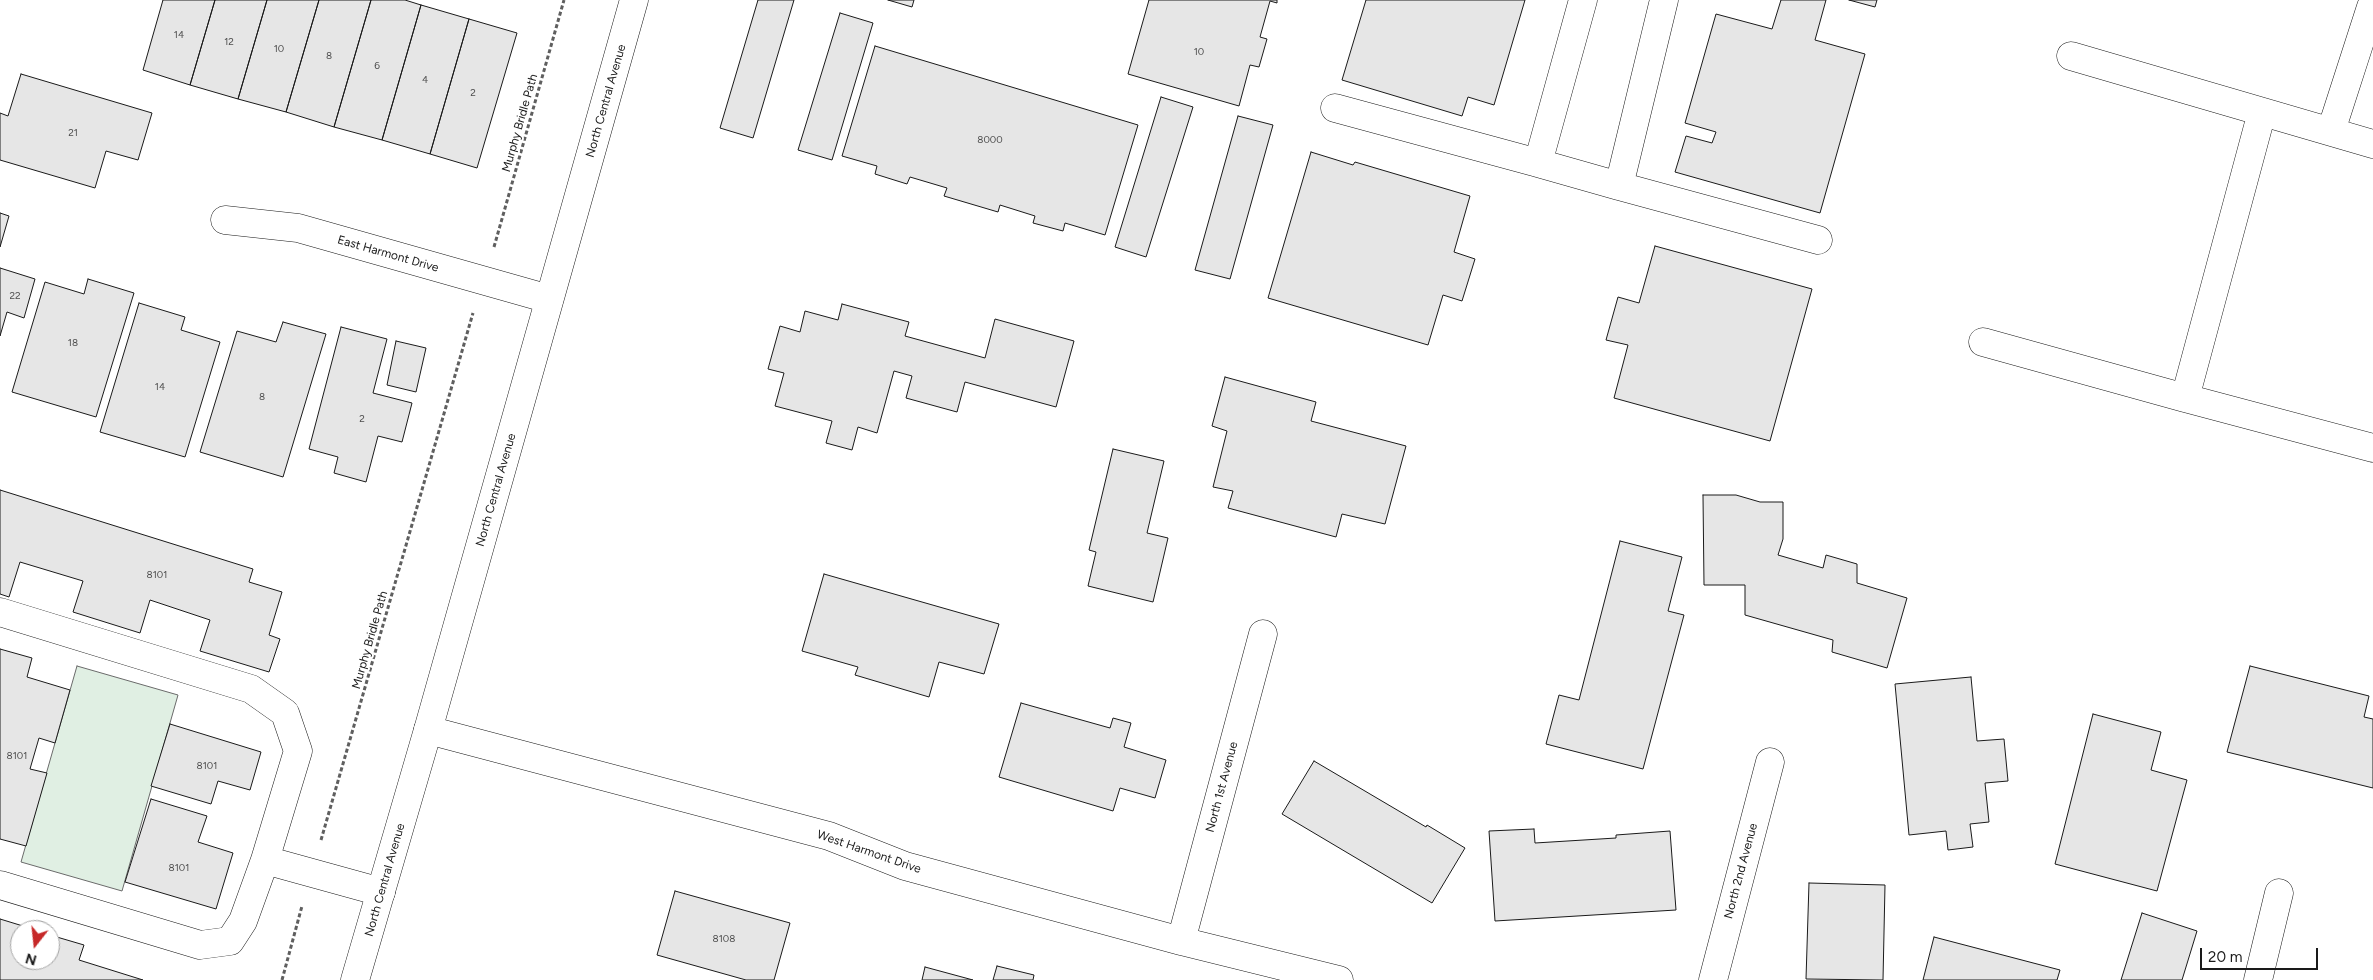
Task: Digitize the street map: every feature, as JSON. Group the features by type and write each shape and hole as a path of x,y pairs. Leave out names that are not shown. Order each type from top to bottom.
{"street":[{"name":"North Central Avenue","path":"355,980 428,730 634,0"},
{"path":"1538,163 1583,0"},
{"path":"1620,186 1664,0"},
{"path":"2331,131 2364,56 2373,6"},
{"path":"2071,56 2373,144"},
{"path":"1335,108 1818,240"},
{"path":"2185,398 2262,112"},
{"name":"East Harmont Drive","path":"224,220 298,228 549,299"},
{"path":"1983,342 2373,448"},
{"path":"0,612 251,690 285,713 298,751 265,860 243,920 230,941 200,945 0,885"},
{"name":"North 1st Avenue","path":"1180,940 1263,634"},
{"name":"West Harmont Drive","path":"428,730 829,836 905,866 1180,940 1339,980"},
{"name":"North 2nd Avenue","path":"1713,980 1770,762"},
{"path":"265,860 381,892"},
{"path":"2258,980 2279,894"}],"path":[{"name":"Murphy Bridle Path","path":"493,252 564,0"},
{"name":"Murphy Bridle Path","path":"282,980 475,305"}],"green space":[{"path":"77,666 178,695 122,891 21,862"}],"building":[{"path":"163,0 215,0 190,85 143,70"},
{"path":"215,0 267,0 238,99 190,85"},
{"path":"267,0 319,0 286,112 238,99"},
{"path":"319,0 371,0 334,127 286,112"},
{"path":"371,0 405,0 421,5 382,140 334,127"},
{"path":"758,0 794,0 753,138 720,128"},
{"path":"888,0 914,0 912,7"},
{"path":"1149,0 1277,0 1277,3 1270,1 1260,37 1267,39 1259,67 1250,65 1239,106 1128,74"},
{"path":"1366,0 1525,0 1494,105 1468,97 1462,116 1342,80"},
{"path":"1781,0 1826,0 1815,40 1865,54 1820,213 1675,172 1686,136 1712,143 1716,132 1685,123 1716,14 1772,29"},
{"path":"1849,0 1877,0 1875,7"},
{"path":"421,5 469,19 430,154 382,140"},
{"path":"840,13 873,23 832,160 798,150"},
{"path":"469,19 517,33 477,168 430,154"},
{"path":"875,46 1138,125 1105,235 1065,223 1063,231 1033,223 1035,216 1000,205 998,212 944,196 947,188 910,177 907,184 875,174 877,166 842,156"},
{"path":"21,74 152,113 138,160 106,151 95,188 0,160 0,113 8,116"},
{"path":"1161,97 1193,107 1146,257 1115,247"},
{"path":"1238,116 1273,125 1230,279 1195,270"},
{"path":"1311,152 1353,165 1355,162 1470,196 1454,252 1475,259 1462,301 1443,295 1428,345 1268,298"},
{"path":"0,213 9,216 0,247"},
{"path":"1655,246 1812,289 1770,441 1614,398 1628,345 1606,340 1618,297 1639,303"},
{"path":"0,268 35,279 24,318 7,312 0,336"},
{"path":"88,279 134,293 96,417 12,392 45,282 84,294"},
{"path":"139,303 185,317 181,330 220,342 185,457 100,432"},
{"path":"842,304 909,322 905,336 985,358 995,319 1074,341 1056,407 965,382 957,412 906,398 912,376 894,371 877,433 858,427 852,450 826,443 832,421 775,406 784,373 768,369 780,326 800,332 805,311 838,320"},
{"path":"283,322 326,334 283,477 200,452 237,331 276,342"},
{"path":"341,327 387,339 373,393 412,403 402,442 378,436 366,482 334,473 338,457 309,449"},
{"path":"396,341 426,348 416,392 387,385"},
{"path":"1225,377 1316,402 1311,421 1406,446 1385,524 1342,514 1336,537 1228,508 1233,491 1213,487 1227,431 1212,426"},
{"path":"1113,449 1164,461 1147,533 1168,538 1153,602 1088,586 1096,552 1089,550"},
{"path":"0,490 253,569 249,582 282,592 269,635 280,639 269,672 200,651 210,620 150,600 140,633 73,612 83,581 20,562 9,597 0,594"},
{"path":"1703,495 1736,495 1760,502 1783,502 1783,539 1778,555 1823,568 1826,555 1857,564 1857,583 1907,598 1887,668 1832,652 1833,640 1745,615 1745,585 1704,585"},
{"path":"1620,541 1682,557 1668,611 1684,615 1643,769 1546,744 1559,695 1579,700"},
{"path":"824,574 999,624 984,674 939,662 929,697 855,675 858,667 802,651"},
{"path":"0,649 32,658 27,677 70,690 55,743 39,738 30,769 47,773 26,846 0,839"},
{"path":"2250,666 2369,696 2364,717 2373,719 2373,788 2227,752"},
{"path":"1971,677 1977,741 2004,739 2008,781 1985,783 1989,822 1970,824 1973,847 1948,850 1946,831 1909,835 1895,684"},
{"path":"1021,703 1110,728 1113,718 1131,723 1124,747 1166,760 1155,798 1120,788 1113,811 999,777"},
{"path":"2093,714 2161,732 2151,770 2187,780 2157,891 2055,864"},
{"path":"170,724 261,752 250,790 218,781 211,804 151,786"},
{"path":"1314,761 1465,848 1432,903 1282,814"},
{"path":"151,799 207,816 198,842 233,853 216,909 125,882"},
{"path":"1534,829 1535,843 1616,838 1616,835 1670,831 1676,910 1495,921 1489,831"},
{"path":"1809,883 1885,885 1883,980 1806,979"},
{"path":"675,891 790,923 774,980 746,980 657,955"},
{"path":"2142,913 2197,931 2182,980 2121,980"},
{"path":"0,919 10,922 10,970 60,970 60,938 84,945 79,960 143,980 0,980"},
{"path":"1934,937 2060,970 2057,980 1923,980"},
{"path":"997,966 1034,975 1033,980 993,980"},
{"path":"925,967 973,980 922,980"}]}
